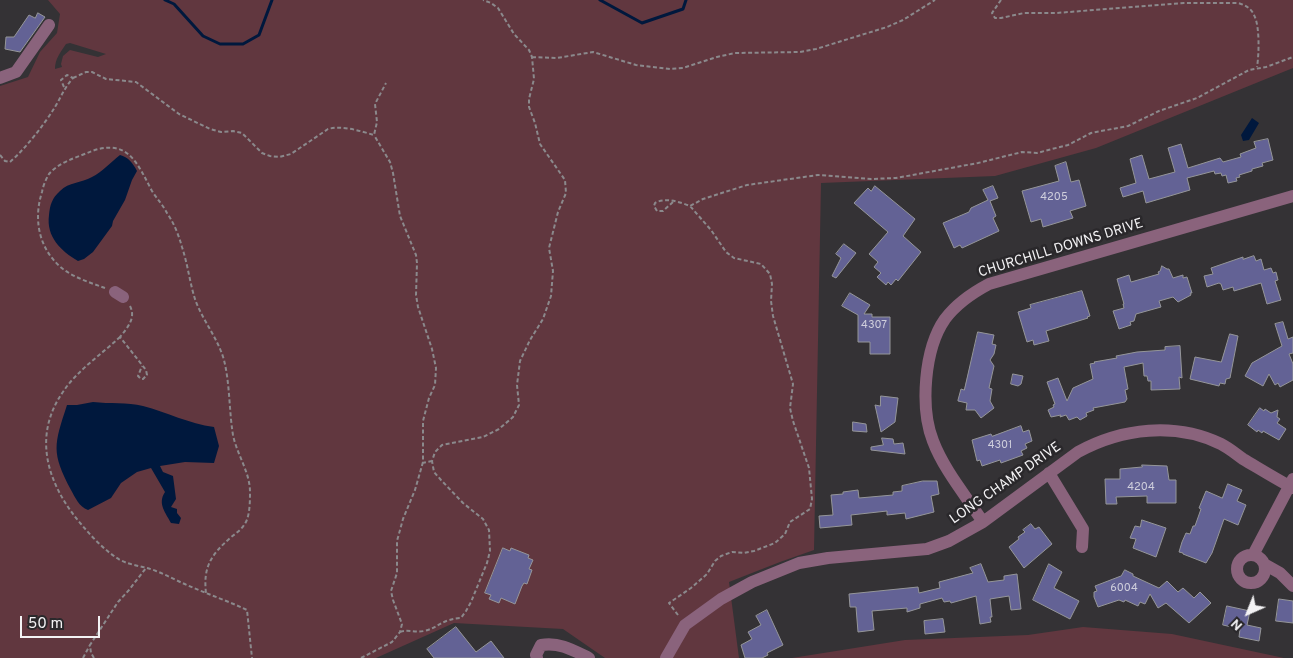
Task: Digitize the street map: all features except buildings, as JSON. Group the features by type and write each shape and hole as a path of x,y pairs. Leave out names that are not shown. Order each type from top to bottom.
{"street":[{"path":"0,78 16,72 49,25"},
{"name":"CHURCHILL DOWNS DRIVE","path":"983,522 939,454 932,440 928,423 926,383 932,349 939,329 956,306 966,297 989,284 1293,196"},
{"name":"LONG CHAMP DRIVE","path":"666,658 685,625 721,600 752,582 799,563 828,558 927,549 949,541 983,522 1078,452 1127,433 1177,431 1200,436 1222,445 1292,484"},
{"path":"1049,474 1083,529 1082,547"},
{"path":"1253,555 1292,484"},
{"path":"1264,564 1265,573 1260,581 1251,584 1242,581 1237,573 1238,564 1244,557 1258,556 1264,564 1280,574 1293,586"},
{"path":"537,658 536,655 541,645 553,643 574,650 589,658"}],"path":[{"path":"400,632 405,630 423,631 450,618 461,618 471,602 490,551 489,530 483,519 463,503 434,472 432,461 435,452 442,446 483,437 499,430 513,417 519,405 517,385 520,361 530,340 543,320 551,296 552,271 549,248 558,212 566,193 565,180 540,144 535,123 528,107 534,79 532,57 529,50 514,34 498,8 483,0"},
{"path":"532,57 557,58 593,52 636,65 670,69 683,68 735,53 800,52 816,49 887,27 903,20 935,0"},
{"path":"1002,0 992,13 995,18 1024,13 1056,13 1193,2 1238,3 1250,9 1256,19 1257,68"},
{"path":"690,206 703,199 747,185 818,175 871,179 896,178 978,163 1022,152 1037,153 1052,150 1068,145 1091,133 1128,126 1158,111 1196,98 1236,76 1293,57"},
{"path":"0,156 10,162 50,114 64,87 73,78 86,72 92,72 106,79 136,82 179,114 216,131 242,133 262,153 270,156 279,157 291,154 332,128 348,129 374,135"},
{"path":"64,87 61,80 67,75 73,78"},
{"path":"361,658 392,642 400,632 402,624 391,591 397,573 397,541 403,518 415,490 422,463 422,422 435,385 436,368 432,348 418,307 416,295 416,256 400,216 390,162 374,135 377,122 376,104 386,83"},
{"path":"206,593 204,578 207,566 227,541 245,525 250,494 250,481 233,435 224,361 197,303 182,247 168,214 152,191 140,166 131,156 121,150 104,148 62,164 49,174 39,199 36,215 37,228 44,245 64,270 78,278 119,294 132,308 133,317 120,337 75,378 62,394 48,423 46,441 47,460 56,488 64,503 97,542 120,560 146,568 206,593 247,610 252,658"},
{"path":"673,202 663,211 657,211 654,206 660,200 673,202 690,206 711,230 726,252 734,258 761,264 770,274 773,316 793,384 790,408 809,468 812,499 810,509 790,522 785,534 775,543 744,553 732,552 721,556 715,561 707,574 670,603 685,625"},
{"path":"120,337 142,366 147,375 143,379 138,376 142,366"},
{"path":"422,463 432,461"},
{"path":"83,658 107,618 146,568"},
{"path":"90,645 94,658"}],"shaded area":[{"path":"48,0 1293,0 1293,68 1096,148 995,176 821,183 814,550 729,582 739,658 605,658 563,629 454,623 376,658 0,658 0,86 28,77 40,52 57,33 60,14","holes":["70,43 106,54 98,57 70,50 63,56 62,67 55,69 57,59 66,44"]},
{"path":"1083,627 1172,634 1284,658 792,658 905,640 1028,635"}],"water":[{"path":"1252,118 1259,123 1249,140 1243,141 1241,135"},
{"path":"120,155 130,161 137,171 112,226 93,252 78,261 66,253 52,237 49,211 52,202 55,196 64,188 96,175"},
{"path":"93,402 143,406 214,427 219,446 214,463 185,462 160,466 163,472 173,476 176,499 171,507 177,509 177,513 181,518 179,524 171,523 165,512 162,500 165,492 151,468 137,472 121,483 111,498 88,510 78,502 60,466 57,439 67,405"}],"waterway":[{"path":"165,0 174,4 203,36 220,44 243,44 259,35 272,0"},
{"path":"600,0 642,23 683,9 686,0"}]}
